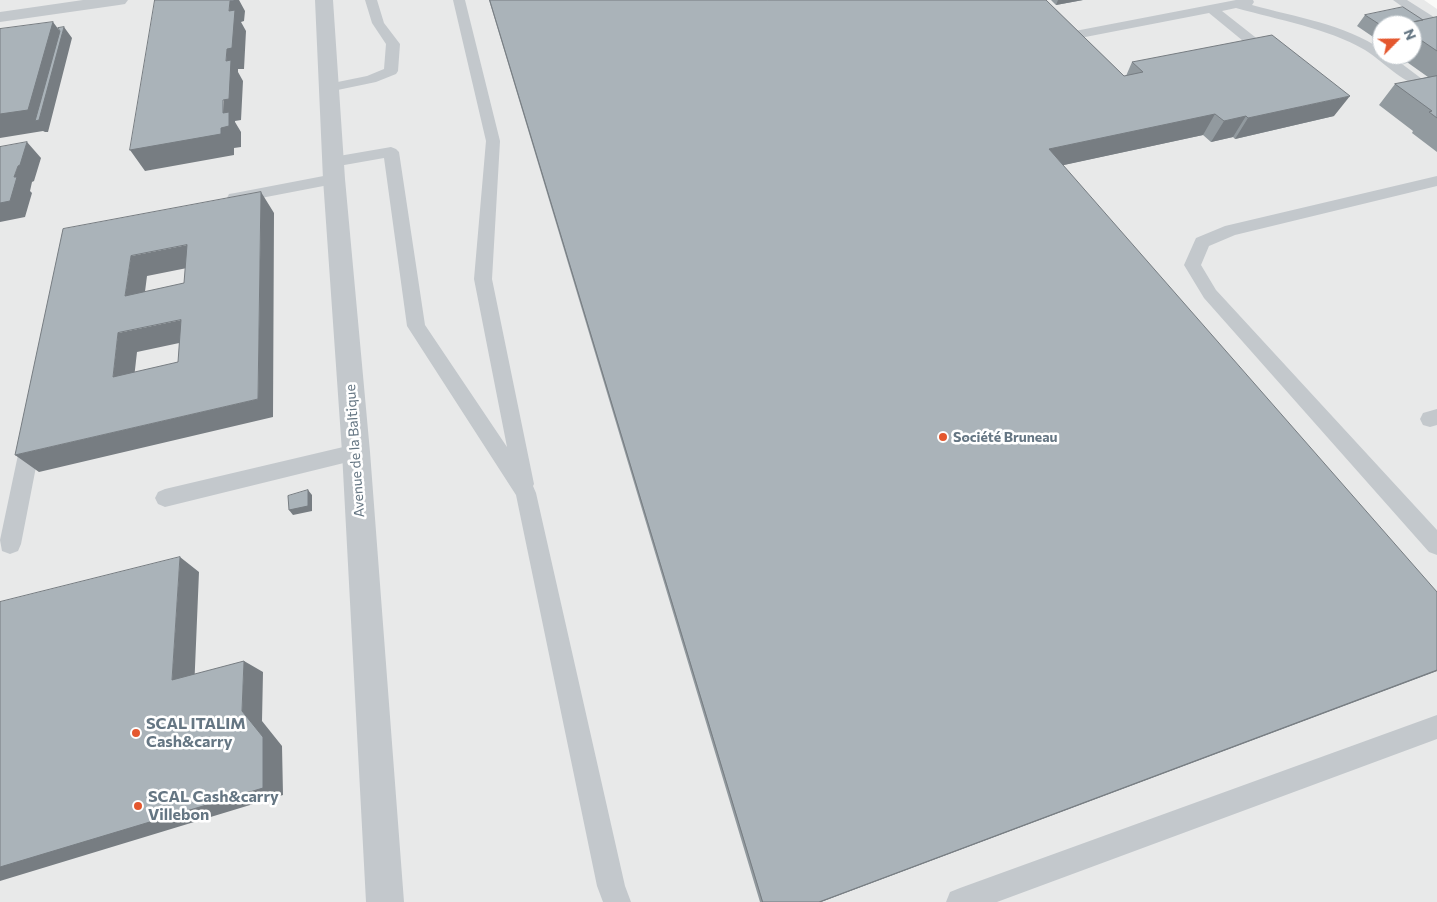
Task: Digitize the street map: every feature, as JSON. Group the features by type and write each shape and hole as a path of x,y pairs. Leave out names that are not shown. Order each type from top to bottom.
{"street":[{"path":"0,17 119,0"},
{"name":"Avenue de la Baltique","path":"324,0 333,171 356,452 385,902"}],"lane":[{"path":"328,88 371,80 391,71 393,44 378,23 371,0"},
{"path":"459,0 493,141 483,279 526,493 616,902"},
{"path":"1075,35 1260,0"},
{"path":"1399,0 1437,26"},
{"path":"1236,4 1344,34 1372,48 1419,82"},
{"path":"1212,9 1264,51"},
{"path":"219,201 333,171 391,152 416,326 526,493"},
{"path":"1437,181 1231,230 1202,242 1192,265 1210,294 1437,545"},
{"path":"10,544 36,420"},
{"path":"165,498 356,452"},
{"path":"960,902 1437,727"}],"shaded area":[{"path":"0,0 1424,0 1437,9 1437,902 0,902"}],"building":[{"path":"155,0 234,0 230,1 229,11 235,10 232,48 227,49 226,61 231,60 229,99 223,100 223,113 229,112 229,126 221,128 221,134 130,150"},
{"name":"Société Bruneau","path":"490,0 1046,0 1124,76 1143,72 1132,62 1272,35 1350,96 1248,118 1246,116 1224,121 1215,114 1049,149 1437,592 1437,670 819,902 763,902"},
{"path":"1403,7 1415,15 1372,15 1372,20 1365,15"},
{"path":"1437,17 1437,51 1422,41 1422,20"},
{"path":"53,22 28,110 0,114 0,29"},
{"path":"64,27 39,120 35,121 60,31 58,28"},
{"path":"1437,76 1437,118 1429,112 1432,111 1395,84"},
{"path":"27,142 14,177 17,177 10,201 0,203 0,147"},
{"path":"261,192 258,399 15,455 63,229","holes":["187,245 184,283 125,296 131,256","181,320 178,362 113,377 118,333"]},
{"path":"308,490 308,506 289,510 288,496"},
{"name":"SCAL ITALIM Cash&carry","path":"180,557 172,680 244,661 242,711 263,737 263,788 0,867 0,602"}],"place":[{"name":"Société Bruneau","path":"943,437"},
{"name":"SCAL ITALIM Cash&carry","path":"136,733"},
{"name":"SCAL Cash&carry Villebon","path":"138,806"}]}
